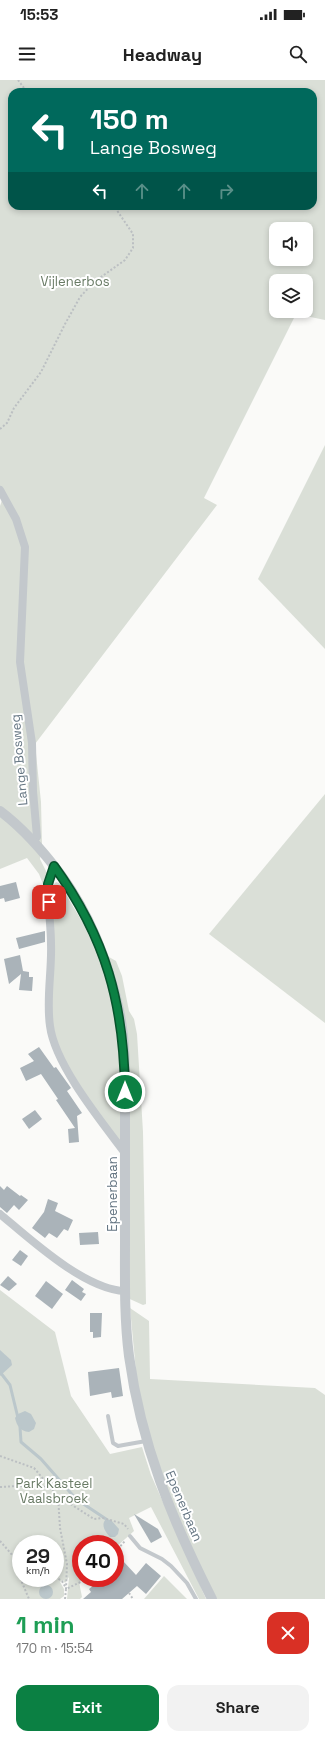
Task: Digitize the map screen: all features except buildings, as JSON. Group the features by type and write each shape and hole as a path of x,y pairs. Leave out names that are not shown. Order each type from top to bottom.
{"street":[{"name":"Lange Bosweg","path":"0,490 18,523 25,547 20,662 32,743 33,791 37,830 37,838 33,841"},
{"name":"Epenerbaan","path":"0,810 33,841 54,866 73,893 90,924 104,957 115,993 124,1054 125,1291 129,1355 135,1395 146,1441 161,1487 212,1599"},
{"path":"54,866 48,892 52,948 48,1003 52,1035 57,1053 63,1064 101,1123 125,1153"},
{"path":"0,1214 56,1260 73,1271 110,1289 125,1291"}],"lane":[{"path":"108,1416 113,1443 118,1446 146,1441"},
{"path":"130,1536 140,1548 162,1559 171,1566 187,1583 196,1599"}],"path":[{"path":"0,429 6,423 14,408 41,372 80,297 94,282 125,260 133,248 132,234 117,210"},
{"path":"0,1456 34,1468 58,1496 94,1519 103,1518 124,1524 129,1531 130,1536 124,1542"},
{"path":"0,1487 36,1485 51,1488"},
{"path":"58,1496 60,1528 67,1564 65,1599"},
{"path":"0,1542 12,1555"},
{"path":"64,1585 66,1589"},
{"path":"66,1589 72,1586"},
{"path":"24,1587 29,1599"},
{"path":"129,1593 133,1599"}],"green space":[{"name":"Vijlenerbos","path":"0,80 325,80 325,320 313,318 313,274 269,274 269,318 294,318 204,498 217,505 35,744 41,802 42,844 40,859 47,873 46,892 39,874 27,858 0,869 0,506 2,500 0,497"},
{"path":"325,445 325,649 258,579"},
{"path":"325,794 325,1023 209,934"},
{"path":"56,882 59,883 83,923 96,950 103,958 109,957 116,961 122,976 129,1011 134,1019 137,1034 143,1132 146,1304 143,1305 121,1295 122,1146 103,1121 67,1065 58,1044 52,1024 52,887"},
{"path":"110,1159 117,1159 117,1231 113,1231"},
{"name":"Park Kasteel Vaalsbroek","path":"0,1290 55,1332 71,1396 110,1454 142,1447 151,1475 206,1599 199,1599 151,1507 129,1518 134,1531 124,1540 124,1535 72,1535 72,1587 80,1587 82,1597 80,1599 67,1599 69,1577 65,1583 64,1535 12,1535 12,1587 63,1587 64,1596 60,1599 0,1599"},
{"path":"130,1308 149,1321 150,1379 315,1388 325,1395 325,1599 217,1599 200,1567 157,1468 137,1382"},
{"path":"164,1576 187,1599 144,1599"}],"shaded area":[{"path":"0,1350 11,1360 12,1365 0,1376"},
{"path":"25,1411 31,1414 36,1423 34,1429 29,1432 23,1431 19,1428 15,1418 18,1414"},
{"path":"106,1519 111,1520 119,1529 117,1535 108,1535 105,1531 104,1521"},
{"path":"41,1587 51,1587 53,1589 53,1595 49,1599 43,1599 39,1595 39,1589"}],"waterway":[{"path":"0,1372 10,1385 18,1418"},
{"path":"20,1427 21,1442 41,1459 76,1499 106,1519 108,1522"}],"route":[{"path":"49,902 48,884 54,866 81,907 94,931 104,957 119,1011 124,1054 125,1092"}]}
